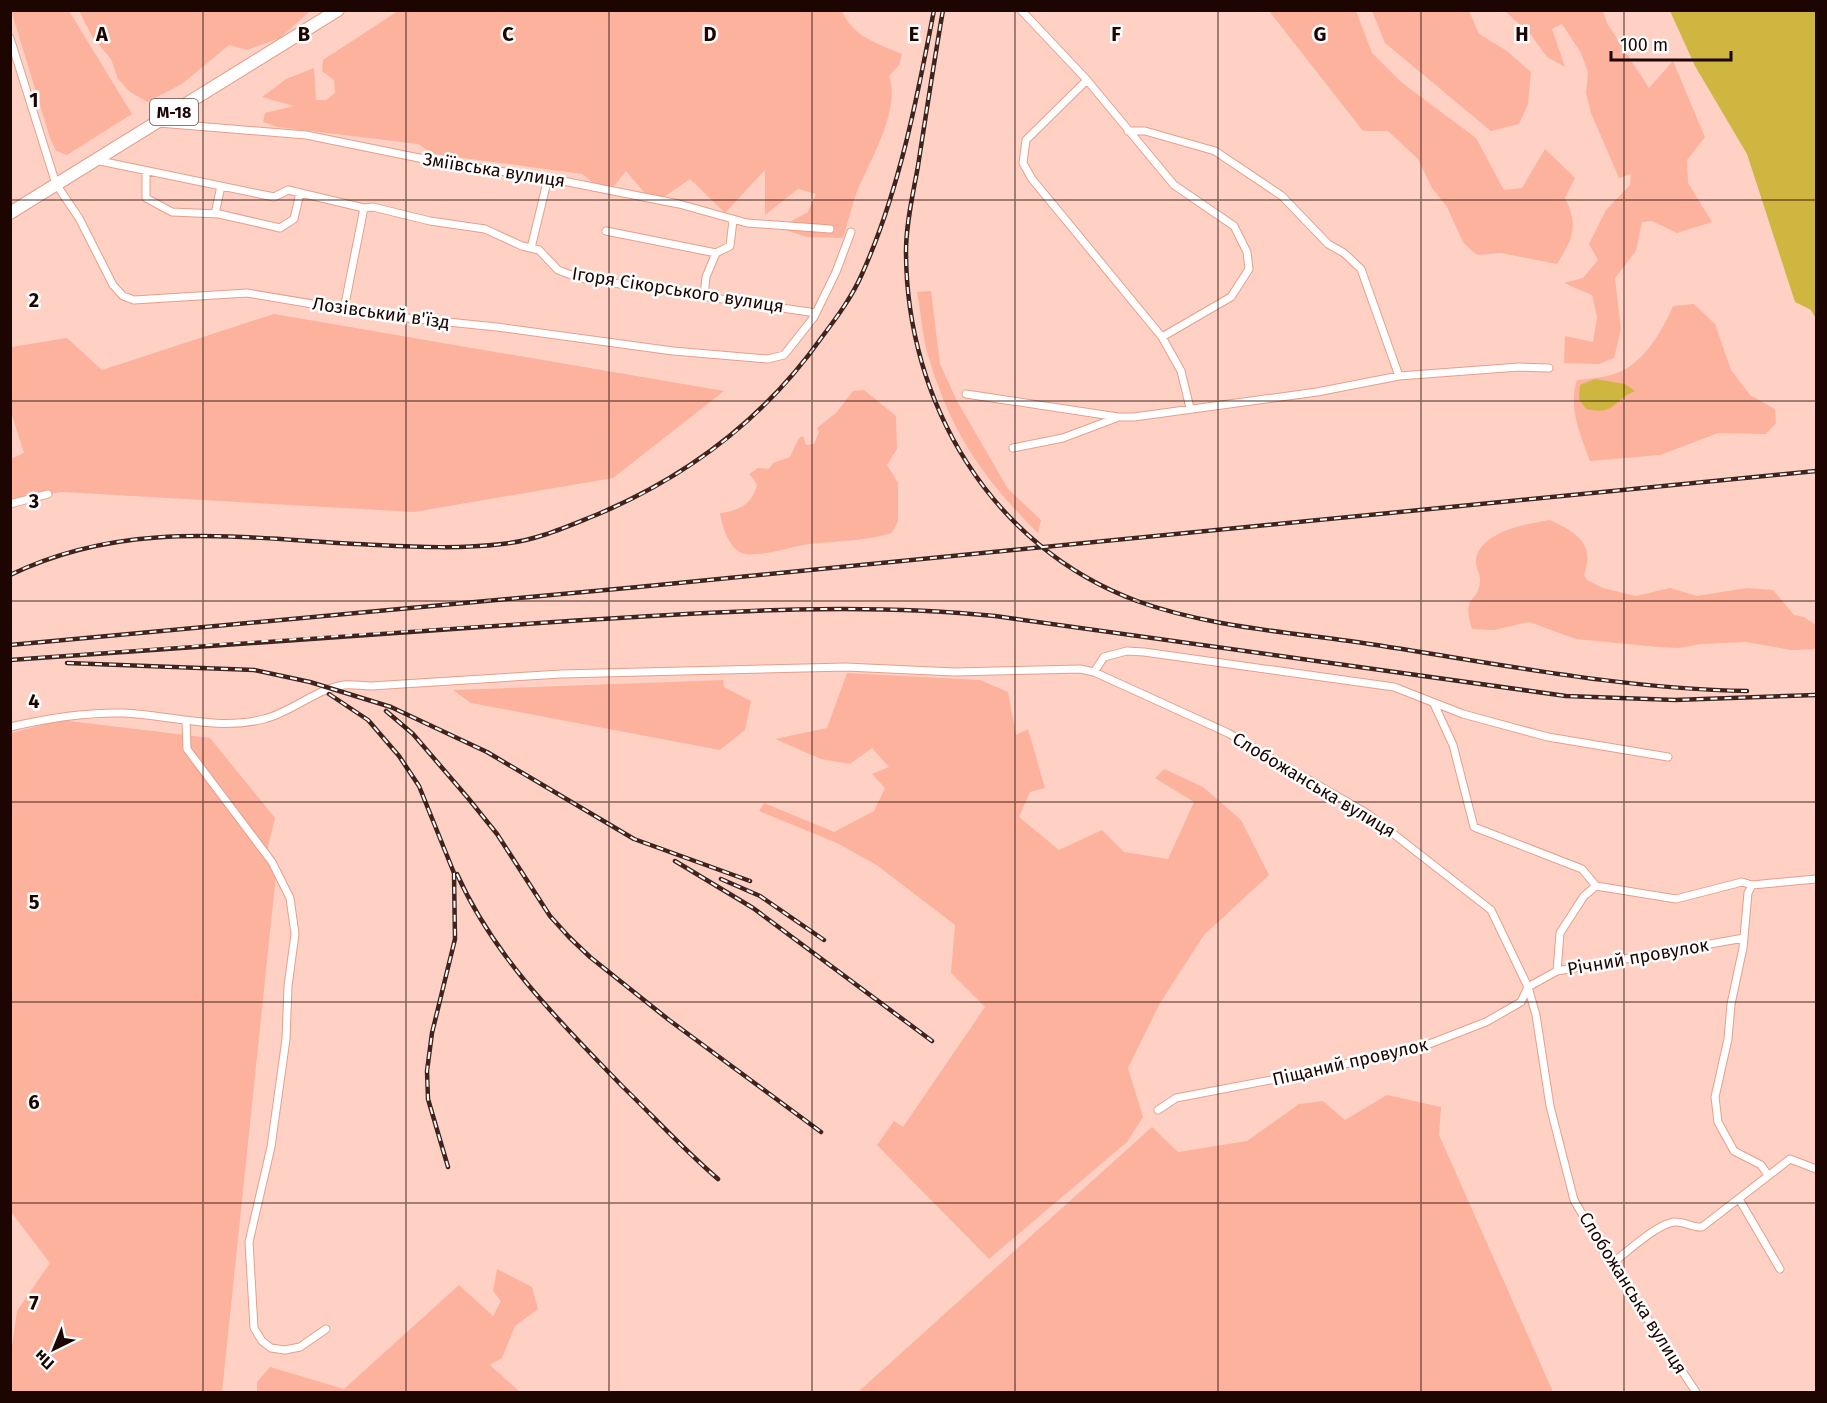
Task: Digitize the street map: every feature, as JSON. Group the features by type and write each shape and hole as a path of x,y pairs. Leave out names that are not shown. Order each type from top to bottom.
{"highway":[{"name":"М-18","path":"10,213 338,10"}],"street":[{"path":"1021,10 1087,80 1174,185 1234,226 1247,252 1249,269 1231,297 1162,337"},
{"path":"10,38 56,184"},
{"path":"1087,80 1026,140 1023,163 1032,179 1162,337 1181,371 1190,408"},
{"name":"Зміївська вулиця","path":"156,123 306,135 429,160 548,178 679,204 733,220 830,229"},
{"path":"1128,131 1145,131 1215,151 1282,196 1328,244 1344,253 1361,268 1399,376"},
{"name":"Ігоря Сікорського вулиця","path":"95,160 274,197 288,190 364,208 373,207 430,221 484,229 538,250 558,270 579,278 816,313"},
{"path":"146,171 146,198 155,205 172,212 214,214 280,228 294,219 300,193"},
{"path":"531,248 548,178"},
{"name":"Лозівський в'їзд","path":"56,184 79,218 113,285 123,296 134,300 247,293 344,309 673,351 768,359 784,355 816,313"},
{"path":"214,214 221,186"},
{"path":"344,309 364,208"},
{"path":"606,231 716,253 730,246 733,220"},
{"path":"816,313 836,272 851,232"},
{"path":"704,296 706,277 716,253"},
{"path":"966,394 1118,417 1134,417 1317,392 1399,376 1519,367 1549,368"},
{"path":"1013,448 1063,438 1118,417"},
{"path":"10,504 48,494"},
{"path":"1094,672 1104,657 1127,651 1394,687 1463,714 1548,737 1668,757"},
{"name":"Слобожанська вулиця","path":"10,727 53,716 124,713 186,722 263,719 331,688 345,685 371,686 561,674 846,667 954,672 1080,669 1094,672 1227,733 1389,828 1491,910 1527,987 1536,1016 1550,1106 1574,1200 1611,1264 1696,1392"},
{"path":"1434,704 1452,745 1474,827 1582,869 1596,886 1676,899 1742,882 1752,885 1816,879"},
{"path":"186,722 187,749 272,862 290,898 295,934 288,986 286,1039 271,1147 249,1242 255,1328 262,1341 271,1348 285,1350 300,1347 326,1329"},
{"path":"1752,885 1748,893 1744,938 1731,1004 1728,1039 1715,1097 1718,1122 1734,1150 1761,1165 1768,1175"},
{"name":"Річний провулок","path":"1596,886 1584,896 1560,933 1557,971 1744,938"},
{"path":"1527,987 1557,971"},
{"name":"Піщаний провулок","path":"1158,1110 1176,1098 1292,1076 1424,1046 1495,1017 1521,1002 1527,987"},
{"path":"1611,1264 1664,1225 1676,1222 1694,1228 1702,1227 1790,1159 1816,1169"},
{"path":"1739,1199 1780,1269"}],"shaded area":[{"path":"11,10 69,11 132,114 67,155 56,151"},
{"path":"79,11 310,11 280,38 247,50 229,45 182,84 147,102 129,91 118,79 111,59 93,38"},
{"path":"398,11 842,11 846,20 859,33 875,43 902,54 899,65 889,76 892,89 891,103 883,134 858,189 843,238 807,237 779,228 808,212 816,194 798,189 765,215 765,170 725,213 690,179 654,204 626,171 608,194 582,174 433,154 418,144 277,127 263,122 265,113 294,106 262,97 286,79 314,68 316,100 326,100 335,93 334,80 322,71 323,60"},
{"path":"1269,11 1356,11 1372,53 1401,82 1476,138 1504,190 1522,188 1545,149 1575,178 1565,198 1572,217 1572,232 1567,247 1557,264 1501,253 1478,255 1473,252 1463,242 1447,207 1432,188 1418,159 1388,131 1363,131"},
{"path":"1372,11 1469,11 1479,34 1507,51 1531,72 1528,104 1519,124 1491,131 1385,43"},
{"path":"1505,11 1603,11 1607,23 1649,88 1673,61 1705,137 1687,160 1688,183 1712,222 1677,233 1652,221 1642,222 1636,251 1615,278 1621,329 1614,358 1599,364 1564,363 1565,336 1593,342 1597,317 1592,295 1564,283 1583,278 1598,260 1589,244 1606,210 1630,185 1631,174 1619,178 1591,113 1586,93 1588,72 1581,53 1562,24 1552,29 1565,67 1547,57 1531,35"},
{"path":"1670,11 1816,11 1816,319 1811,310 1795,302 1747,154 1695,66"},
{"path":"931,291 940,364 957,401 1008,489 1041,520 1038,533 985,473 958,430 947,407 926,347 917,292"},
{"path":"1694,304 1715,324 1731,370 1750,395 1775,409 1776,423 1766,434 1718,433 1660,455 1590,461 1579,431 1575,411 1577,380 1611,375 1632,365 1649,348 1673,306"},
{"path":"274,314 724,391 613,478 414,512 62,492 11,500 11,459 24,453 11,412 11,347 67,338 102,370"},
{"path":"1595,379 1625,384 1635,391 1609,409 1596,411 1586,409 1579,399 1580,385"},
{"path":"864,390 896,416 897,449 887,465 898,483 898,521 892,533 862,539 810,544 752,555 740,552 731,543 720,513 739,508 749,501 757,484 749,474 758,468 769,469 773,463 790,457 799,438 803,436 806,445 814,444 819,432 817,428 836,413 853,391"},
{"path":"1550,520 1581,540 1587,555 1584,575 1587,580 1603,588 1636,596 1670,588 1697,596 1747,588 1773,590 1794,615 1804,617 1816,625 1816,649 1791,650 1746,642 1701,644 1679,648 1658,647 1576,639 1529,622 1494,630 1472,629 1468,610 1479,589 1480,579 1476,559 1482,546 1498,534"},
{"path":"847,673 980,680 1008,692 1016,735 1028,729 1045,788 1030,792 1019,817 1059,850 1102,830 1124,852 1168,859 1194,802 1155,778 1164,769 1203,787 1241,820 1269,875 1204,935 1160,1003 1128,1068 1143,1117 1127,1142 989,1259 877,1145 894,1121 903,1127 985,1007 951,973 955,925 878,866 837,843 759,811 764,803 834,832 874,811 885,788 872,774 889,767 872,748 850,764 821,759 775,739 827,728"},
{"path":"723,680 724,687 751,701 745,730 720,750 471,703 453,690"},
{"path":"61,720 210,738 275,818 267,851 277,865 222,1392 11,1392 11,1354 17,1311 50,1263 11,1212 11,733"},
{"path":"1387,1095 1441,1107 1439,1135 1553,1392 858,1392 1152,1127 1178,1152 1247,1141 1299,1104 1323,1101 1345,1120"},
{"path":"497,1269 532,1287 538,1309 515,1326 502,1358 490,1365 520,1392 257,1392 257,1382 270,1367 344,1389 459,1285 493,1316 501,1301 493,1291"}],"railway":[{"path":"10,575 56,557 101,545 146,538 237,537 377,545 487,546 526,540 550,533 630,500 662,482 693,463 750,419 799,367 854,291 875,243 897,178 914,111 934,10"},
{"path":"943,10 907,230 906,251 910,307 922,362 941,414 967,462 1000,506 1039,545 1085,577 1137,601 1220,623 1602,680 1747,691"},
{"path":"10,645 638,587 1816,471"},
{"path":"10,660 664,615 774,610 885,609 995,616 1566,696 1675,700 1816,695"},
{"path":"67,663 254,670 310,682 391,707 487,752 634,839 750,881"},
{"path":"329,694 368,720 399,756 419,786 454,873 455,939 432,1033 427,1071 428,1099 448,1167"},
{"path":"386,711 413,734 468,798 497,834 550,916 569,937 590,957 669,1020 821,1132"},
{"path":"675,861 753,908 932,1041"},
{"path":"457,874 490,933 530,987 622,1086 718,1179"},
{"path":"721,879 760,896 824,940"}]}
